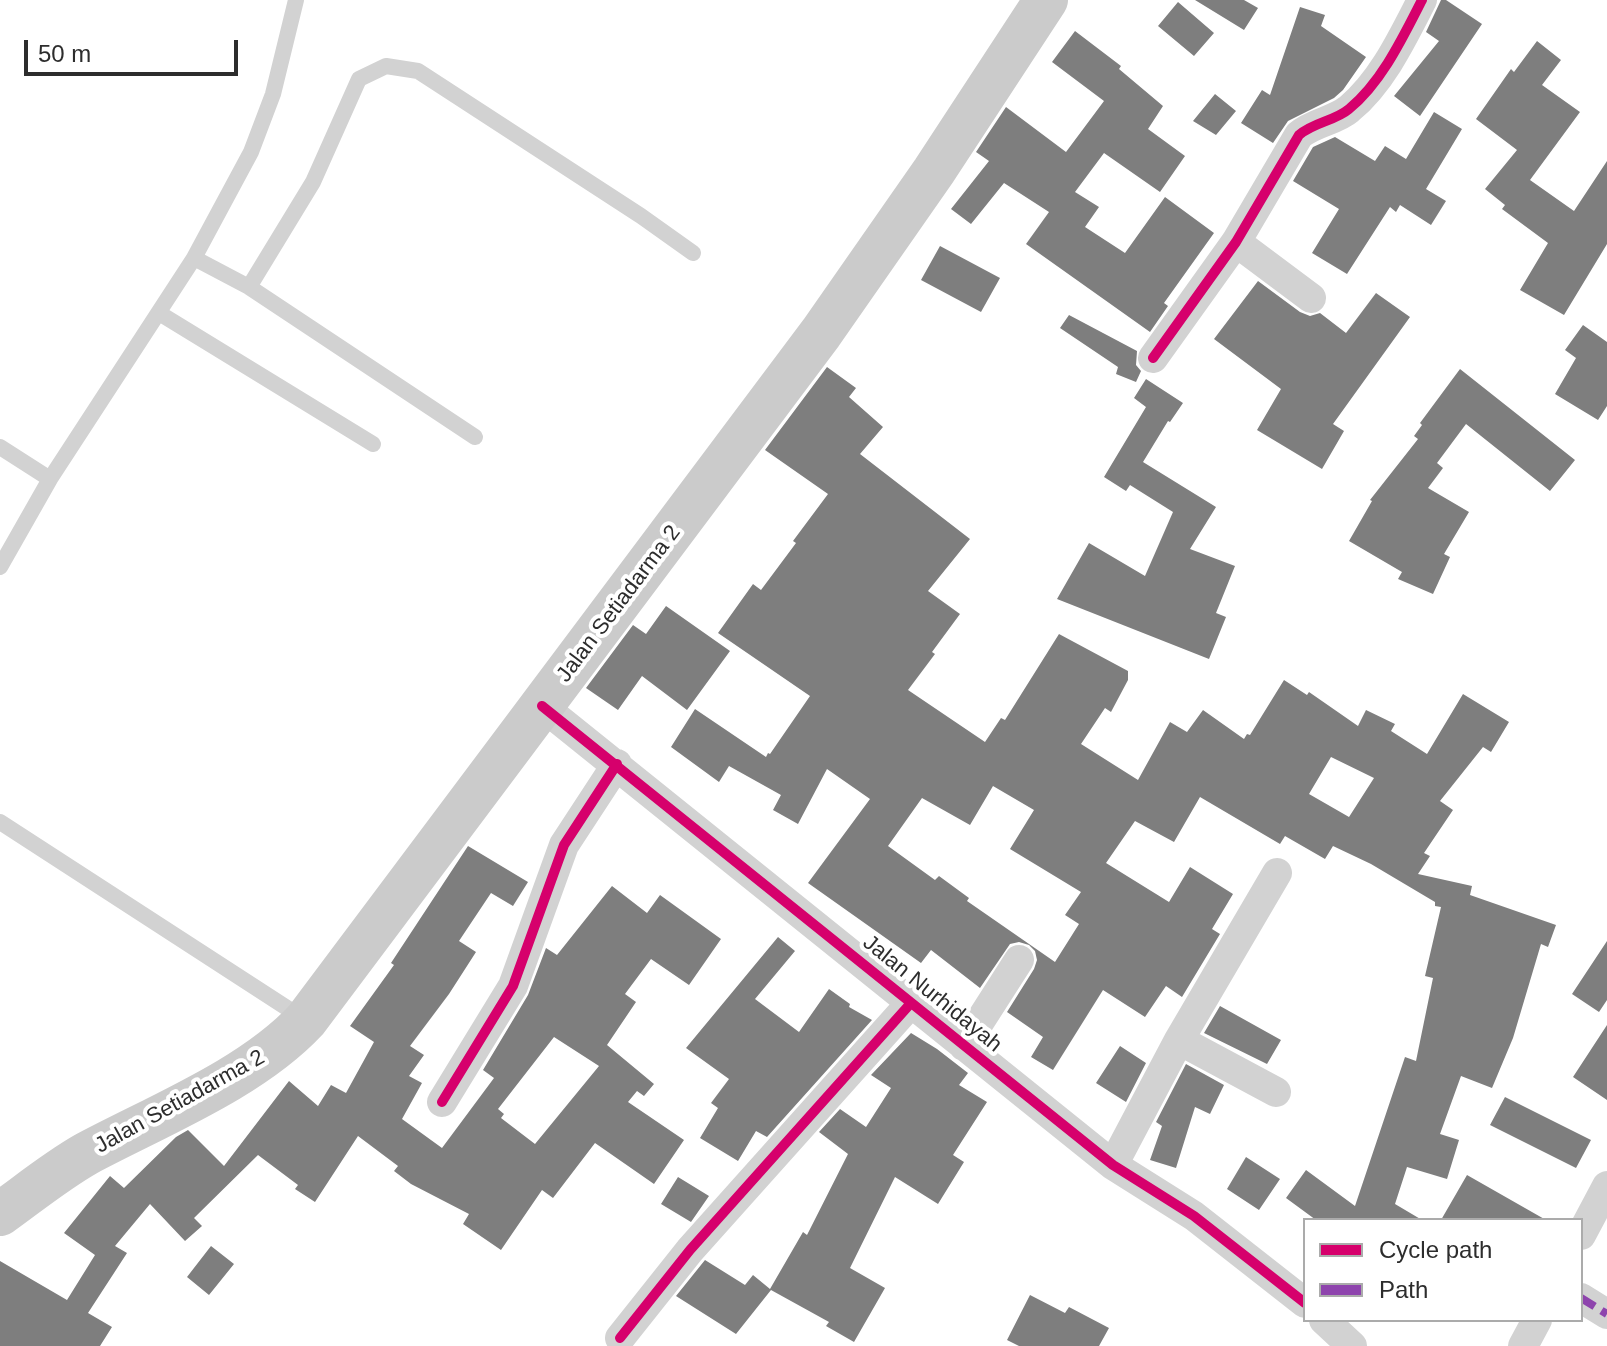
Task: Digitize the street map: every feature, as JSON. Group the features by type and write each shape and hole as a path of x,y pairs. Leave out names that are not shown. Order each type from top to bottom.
{"main road":[{"name":"Jalan Setiadarma 2","path":"0,1214 82,1157 253,1065 288,1039 306,1020 821,333 934,171 1046,0"}],"street":[{"path":"1153,358 1236,242 1299,135 1348,111 1378,76 1422,0"},
{"path":"1236,242 1311,298"},
{"name":"Jalan Nurhidayah","path":"542,706 1113,1165 1194,1216 1303,1301"},
{"path":"442,1102 513,986 564,845 617,764"},
{"path":"1113,1165 1179,1040 1277,873"},
{"path":"964,1046 1019,960"},
{"path":"620,1338 690,1250 911,1003"},
{"path":"1179,1040 1276,1092"},
{"path":"1583,1231 1607,1186"},
{"path":"1583,1299 1607,1314"},
{"path":"1326,1322 1352,1346"},
{"path":"1523,1346 1536,1322"}],"lane":[{"path":"0,567 50,479 194,258 251,152 273,94 296,0"},
{"path":"249,287 313,182 359,79 386,66 418,71 693,253"},
{"path":"194,258 249,287 475,437"},
{"path":"159,313 373,444"},
{"path":"0,447 50,479"},
{"path":"0,822 306,1020"}],"building":[{"path":"1195,0 1244,0 1258,8 1244,30"},
{"path":"1441,0 1446,0 1482,24 1420,116 1394,96 1439,41 1426,32"},
{"path":"1178,2 1214,33 1194,56 1158,26"},
{"path":"1300,7 1325,15 1321,26 1366,57 1343,90 1334,98 1288,121 1273,143 1241,123 1262,90 1270,95"},
{"path":"1075,31 1121,66 1119,69 1163,106 1148,129 1185,156 1160,192 1104,153 1075,192 1099,207 1085,227 1125,253 1165,197 1214,233 1164,303 1168,306 1150,332 1026,244 1049,212 1004,183 971,224 951,209 989,161 976,152 1006,107 1066,152 1104,101 1052,62"},
{"path":"1537,41 1561,60 1542,85 1580,112 1530,180 1574,211 1607,161 1607,244 1564,315 1520,290 1548,243 1502,209 1505,205 1485,189 1517,150 1476,119 1511,69 1514,72"},
{"path":"1215,94 1236,111 1216,135 1193,121"},
{"path":"1434,112 1462,129 1426,189 1446,201 1431,225 1400,205 1396,212 1390,207 1347,274 1312,253 1339,209 1293,181 1313,147 1335,137 1375,161 1385,146 1406,159"},
{"path":"940,246 1000,278 981,312 921,280"},
{"path":"1258,281 1300,312 1310,316 1320,313 1346,333 1376,293 1410,317 1333,424 1344,431 1322,469 1257,430 1281,389 1214,339"},
{"path":"1069,315 1137,351 1136,365 1141,371 1136,382 1116,374 1118,367 1060,328"},
{"path":"1583,325 1607,342 1607,406 1598,420 1555,394 1576,358 1565,350"},
{"path":"827,367 856,388 849,397 883,427 860,454 970,539 928,591 960,614 908,690 985,742 1001,718 1005,720 1059,634 1128,671 1128,680 1111,712 1105,708 1081,744 1138,780 1170,722 1187,732 1203,710 1244,739 1247,734 1250,735 1284,680 1307,695 1309,692 1358,726 1366,710 1395,724 1391,731 1427,754 1463,694 1509,722 1491,752 1483,747 1440,801 1453,810 1424,853 1430,856 1418,874 1472,886 1470,895 1556,925 1548,947 1541,944 1513,1038 1492,1088 1461,1076 1440,1134 1459,1140 1447,1179 1407,1167 1395,1204 1419,1218 1313,1218 1286,1198 1306,1170 1355,1206 1405,1057 1416,1061 1433,978 1425,976 1441,907 1435,906 1435,902 1371,864 1333,846 1325,859 1285,836 1280,844 1200,797 1174,842 1135,821 1106,863 1169,902 1190,867 1233,894 1212,929 1220,934 1182,997 1166,986 1145,1017 1103,990 1053,1070 1031,1057 1043,1037 1007,1012 1037,960 1035,951 1029,945 1019,942 1010,944 980,988 931,950 921,963 808,883 870,799 827,769 798,824 773,810 781,795 729,766 719,782 671,747 695,709 766,757 810,696 718,633 753,584 761,590 828,494 765,450","holes":["1331,757 1374,778 1349,817 1309,794","993,786 1034,810 1010,849 1081,892 1065,915 1079,924 1055,962 967,901 969,898 939,876 935,880 888,846 922,798 970,825"]},
{"path":"1460,369 1575,460 1550,491 1466,424 1437,463 1443,468 1428,488 1469,512 1444,554 1450,557 1433,594 1398,579 1402,572 1349,541 1370,500 1418,439 1414,436 1422,425 1420,423"},
{"path":"1146,379 1183,403 1143,462 1216,507 1190,549 1235,566 1216,613 1226,617 1209,659 1057,599 1089,543 1145,576 1173,512 1130,485 1126,491 1104,477 1146,407 1134,398"},
{"path":"666,606 730,651 687,710 642,676 618,710 586,688 633,625 646,634"},
{"path":"468,846 528,882 513,906 491,893 459,941 476,952 410,1046 424,1055 409,1076 422,1083 402,1119 442,1148 494,1078 483,1070 528,995 546,948 557,955 612,886 647,913 660,895 721,939 689,985 651,959 625,994 636,1002 607,1045 654,1084 644,1096 637,1091 628,1102 684,1140 654,1184 595,1143 553,1198 542,1190 501,1250 463,1224 469,1214 411,1184 394,1171 398,1166 358,1136 315,1202 295,1189 298,1185 258,1155 194,1218 202,1226 185,1241 150,1204 115,1246 127,1253 88,1313 112,1327 100,1346 0,1346 0,1261 67,1300 95,1255 64,1233 110,1176 124,1188 176,1137 188,1130 224,1166 289,1081 318,1106 331,1085 346,1093 374,1042 350,1026 394,965 391,963","holes":["554,1037 599,1066 535,1144 501,1118 504,1114 498,1109"]},
{"path":"778,937 795,951 755,999 799,1032 829,989 850,1004 849,1007 872,1020 767,1137 756,1131 738,1161 700,1138 718,1108 711,1103 729,1079 686,1048"},
{"path":"1607,941 1607,1000 1599,1012 1572,994"},
{"path":"1220,1006 1281,1040 1267,1064 1204,1033"},
{"path":"1607,1025 1607,1100 1573,1077"},
{"path":"911,1033 968,1073 959,1085 987,1102 953,1155 964,1162 938,1204 895,1177 850,1268 885,1288 854,1342 826,1326 829,1322 771,1290 736,1334 676,1296 705,1260 745,1285 753,1275 770,1289 803,1232 807,1235 848,1154 819,1132 840,1109 866,1127 891,1088 871,1075"},
{"path":"1120,1046 1146,1063 1126,1102 1096,1083"},
{"path":"1186,1064 1224,1085 1210,1114 1195,1107 1176,1168 1150,1160 1162,1126 1156,1122"},
{"path":"1505,1097 1591,1140 1576,1168 1490,1125"},
{"path":"1246,1157 1280,1179 1259,1210 1227,1189"},
{"path":"1467,1175 1542,1218 1442,1218"},
{"path":"678,1177 709,1196 691,1222 661,1204"},
{"path":"211,1246 234,1264 209,1295 187,1277"},
{"path":"1030,1295 1065,1313 1069,1307 1109,1328 1099,1346 1019,1346 1007,1340"}],"marked path":[{"path":"1583,1299 1607,1314"}],"cycle path":[{"path":"1153,358 1236,242 1299,135 1343,113 1372,86 1422,0"},
{"path":"542,706 1113,1165 1194,1216 1303,1301"},
{"path":"442,1102 513,986 564,845 617,764"},
{"path":"620,1338 690,1250 911,1003"}]}
